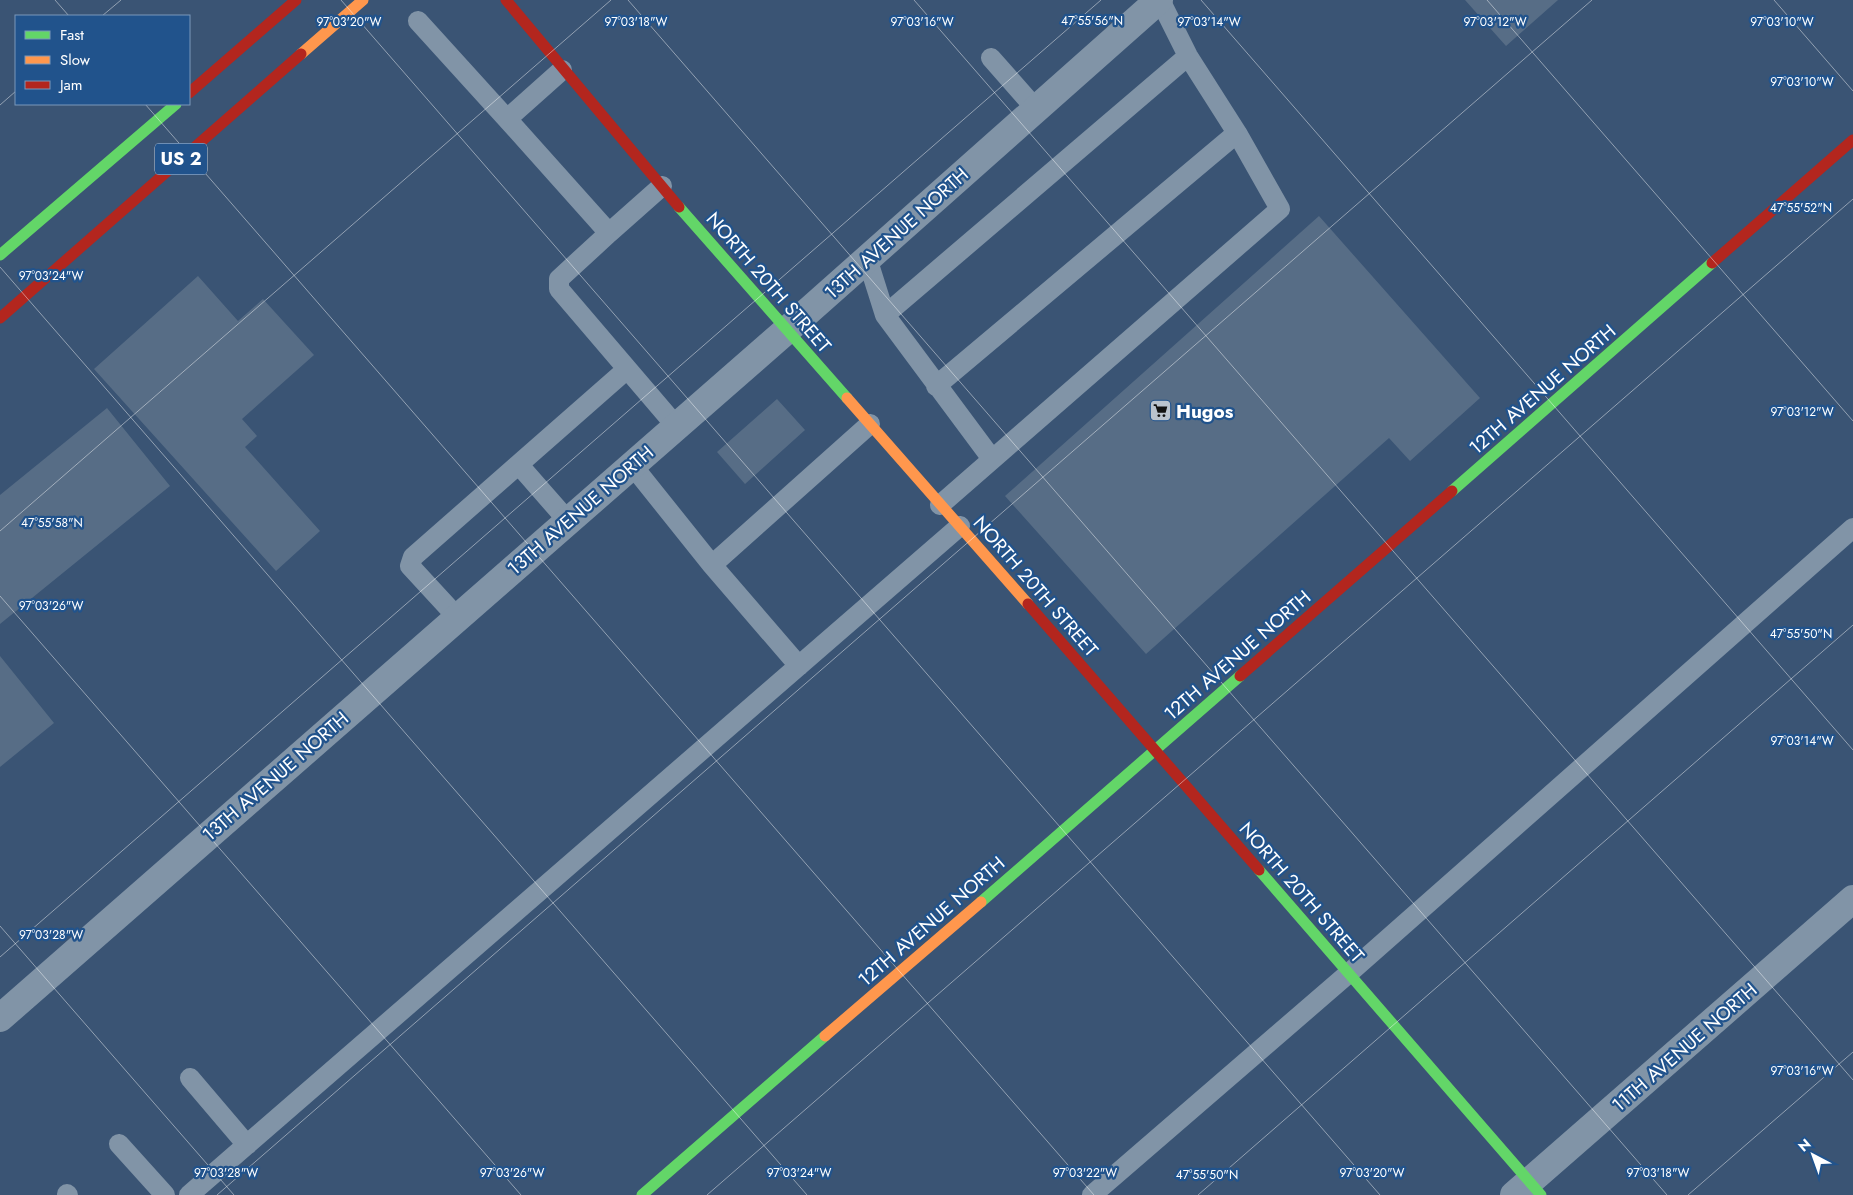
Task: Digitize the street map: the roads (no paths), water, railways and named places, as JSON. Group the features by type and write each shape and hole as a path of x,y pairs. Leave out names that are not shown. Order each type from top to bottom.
{"main road":[{"path":"190,92 296,0"},
{"name":"US 2","path":"0,318 363,0"},
{"name":"NORTH 20TH STREET","path":"506,0 562,70 662,186 1156,749 1349,973 1528,1191"},
{"name":"US 2","path":"0,256 175,105"},
{"name":"12TH AVENUE NORTH","path":"642,1195 1853,140"}],"street":[{"name":"13TH AVENUE NORTH","path":"0,1018 787,330 1159,0"},
{"name":"11TH AVENUE NORTH","path":"1528,1191 1853,899"}],"lane":[{"path":"940,505 1280,209 1237,133 1188,56 1159,0"},
{"path":"418,21 609,233"},
{"path":"885,315 1188,56"},
{"path":"991,58 1036,109"},
{"path":"507,119 562,70"},
{"path":"936,386 1237,133"},
{"path":"662,186 558,279 558,289 676,426"},
{"path":"867,258 885,315 992,459"},
{"path":"456,618 410,566 413,557 626,370"},
{"path":"712,565 870,424"},
{"path":"632,464 712,565 799,666"},
{"path":"519,465 568,521"},
{"path":"189,1195 960,526"},
{"path":"1092,1195 1349,973 1853,528"},
{"path":"190,1078 247,1145"},
{"path":"119,1144 165,1195"}],"place":[{"name":"Hugos","path":"1160,411"}]}
